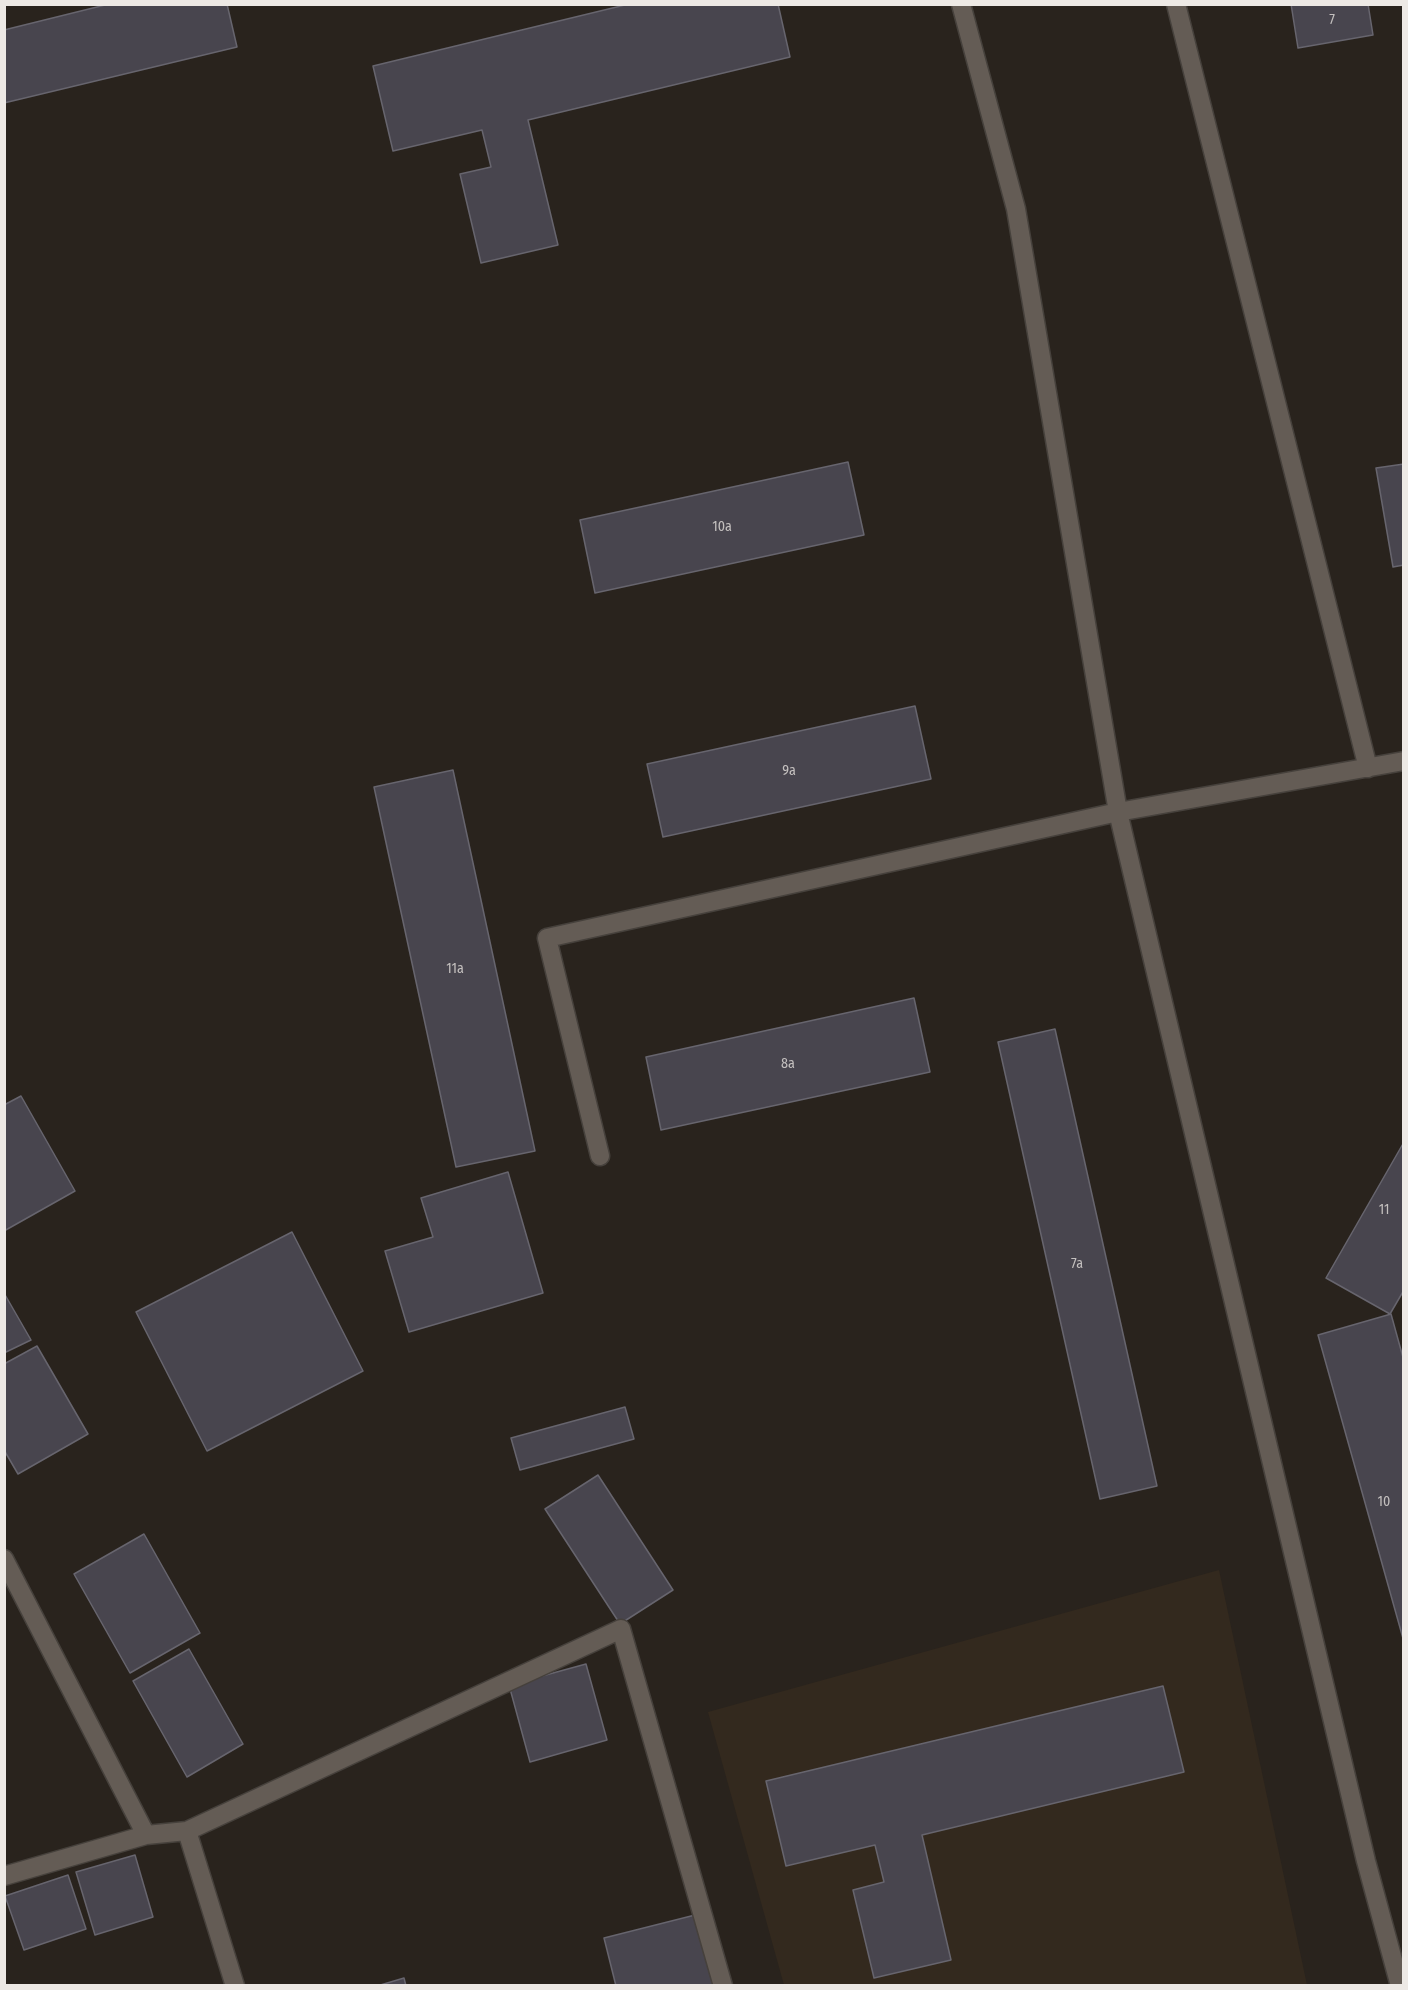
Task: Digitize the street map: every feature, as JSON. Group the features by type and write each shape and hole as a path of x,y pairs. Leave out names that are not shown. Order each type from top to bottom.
{"street":[{"path":"962,4 1016,209 1118,812 1366,1860 1400,1986"},
{"path":"1176,4 1368,768"},
{"path":"600,1156 547,938 1118,812 1404,761"},
{"path":"4,1559 146,1835"},
{"path":"4,1876 146,1835 187,1831 621,1629 723,1986"},
{"path":"187,1831 235,1986"}],"shaded area":[{"path":"1219,1570 1307,1985 784,1985 708,1712"}],"building":[{"path":"109,4 227,4 237,47 4,103 4,30"},
{"path":"629,4 778,4 790,57 528,120 558,245 481,263 460,174 491,167 482,130 393,151 373,66"},
{"path":"1291,4 1368,4 1373,35 1298,48"},
{"path":"848,462 864,535 595,593 580,520"},
{"path":"1404,464 1404,565 1393,567 1376,468"},
{"path":"915,706 931,779 663,837 647,764"},
{"path":"453,770 535,1151 456,1167 374,787"},
{"path":"914,998 930,1072 661,1130 646,1057"},
{"path":"1055,1029 1157,1486 1100,1499 998,1042"},
{"path":"21,1096 75,1191 4,1231 4,1105"},
{"path":"1404,1142 1404,1290 1390,1314 1326,1278"},
{"path":"508,1172 543,1293 409,1332 385,1251 433,1237 421,1198"},
{"path":"292,1232 363,1371 207,1451 136,1312"},
{"path":"4,1293 31,1340 4,1353"},
{"path":"1391,1314 1404,1361 1404,1642 1318,1335"},
{"path":"37,1346 88,1434 18,1474 4,1450 4,1364"},
{"path":"625,1407 634,1439 520,1470 511,1438"},
{"path":"598,1475 673,1590 620,1624 545,1509"},
{"path":"144,1534 200,1633 130,1673 74,1574"},
{"path":"189,1649 243,1744 187,1777 133,1681"},
{"path":"586,1664 607,1740 530,1762 509,1685"},
{"path":"1163,1686 1184,1772 922,1835 951,1960 874,1978 853,1890 884,1882 875,1845 786,1866 766,1781"},
{"path":"135,1855 153,1917 95,1935 76,1872"},
{"path":"68,1875 86,1929 24,1950 5,1896"},
{"path":"703,1913 720,1986 616,1986 604,1938"},
{"path":"404,1978 406,1986 377,1986"}]}
